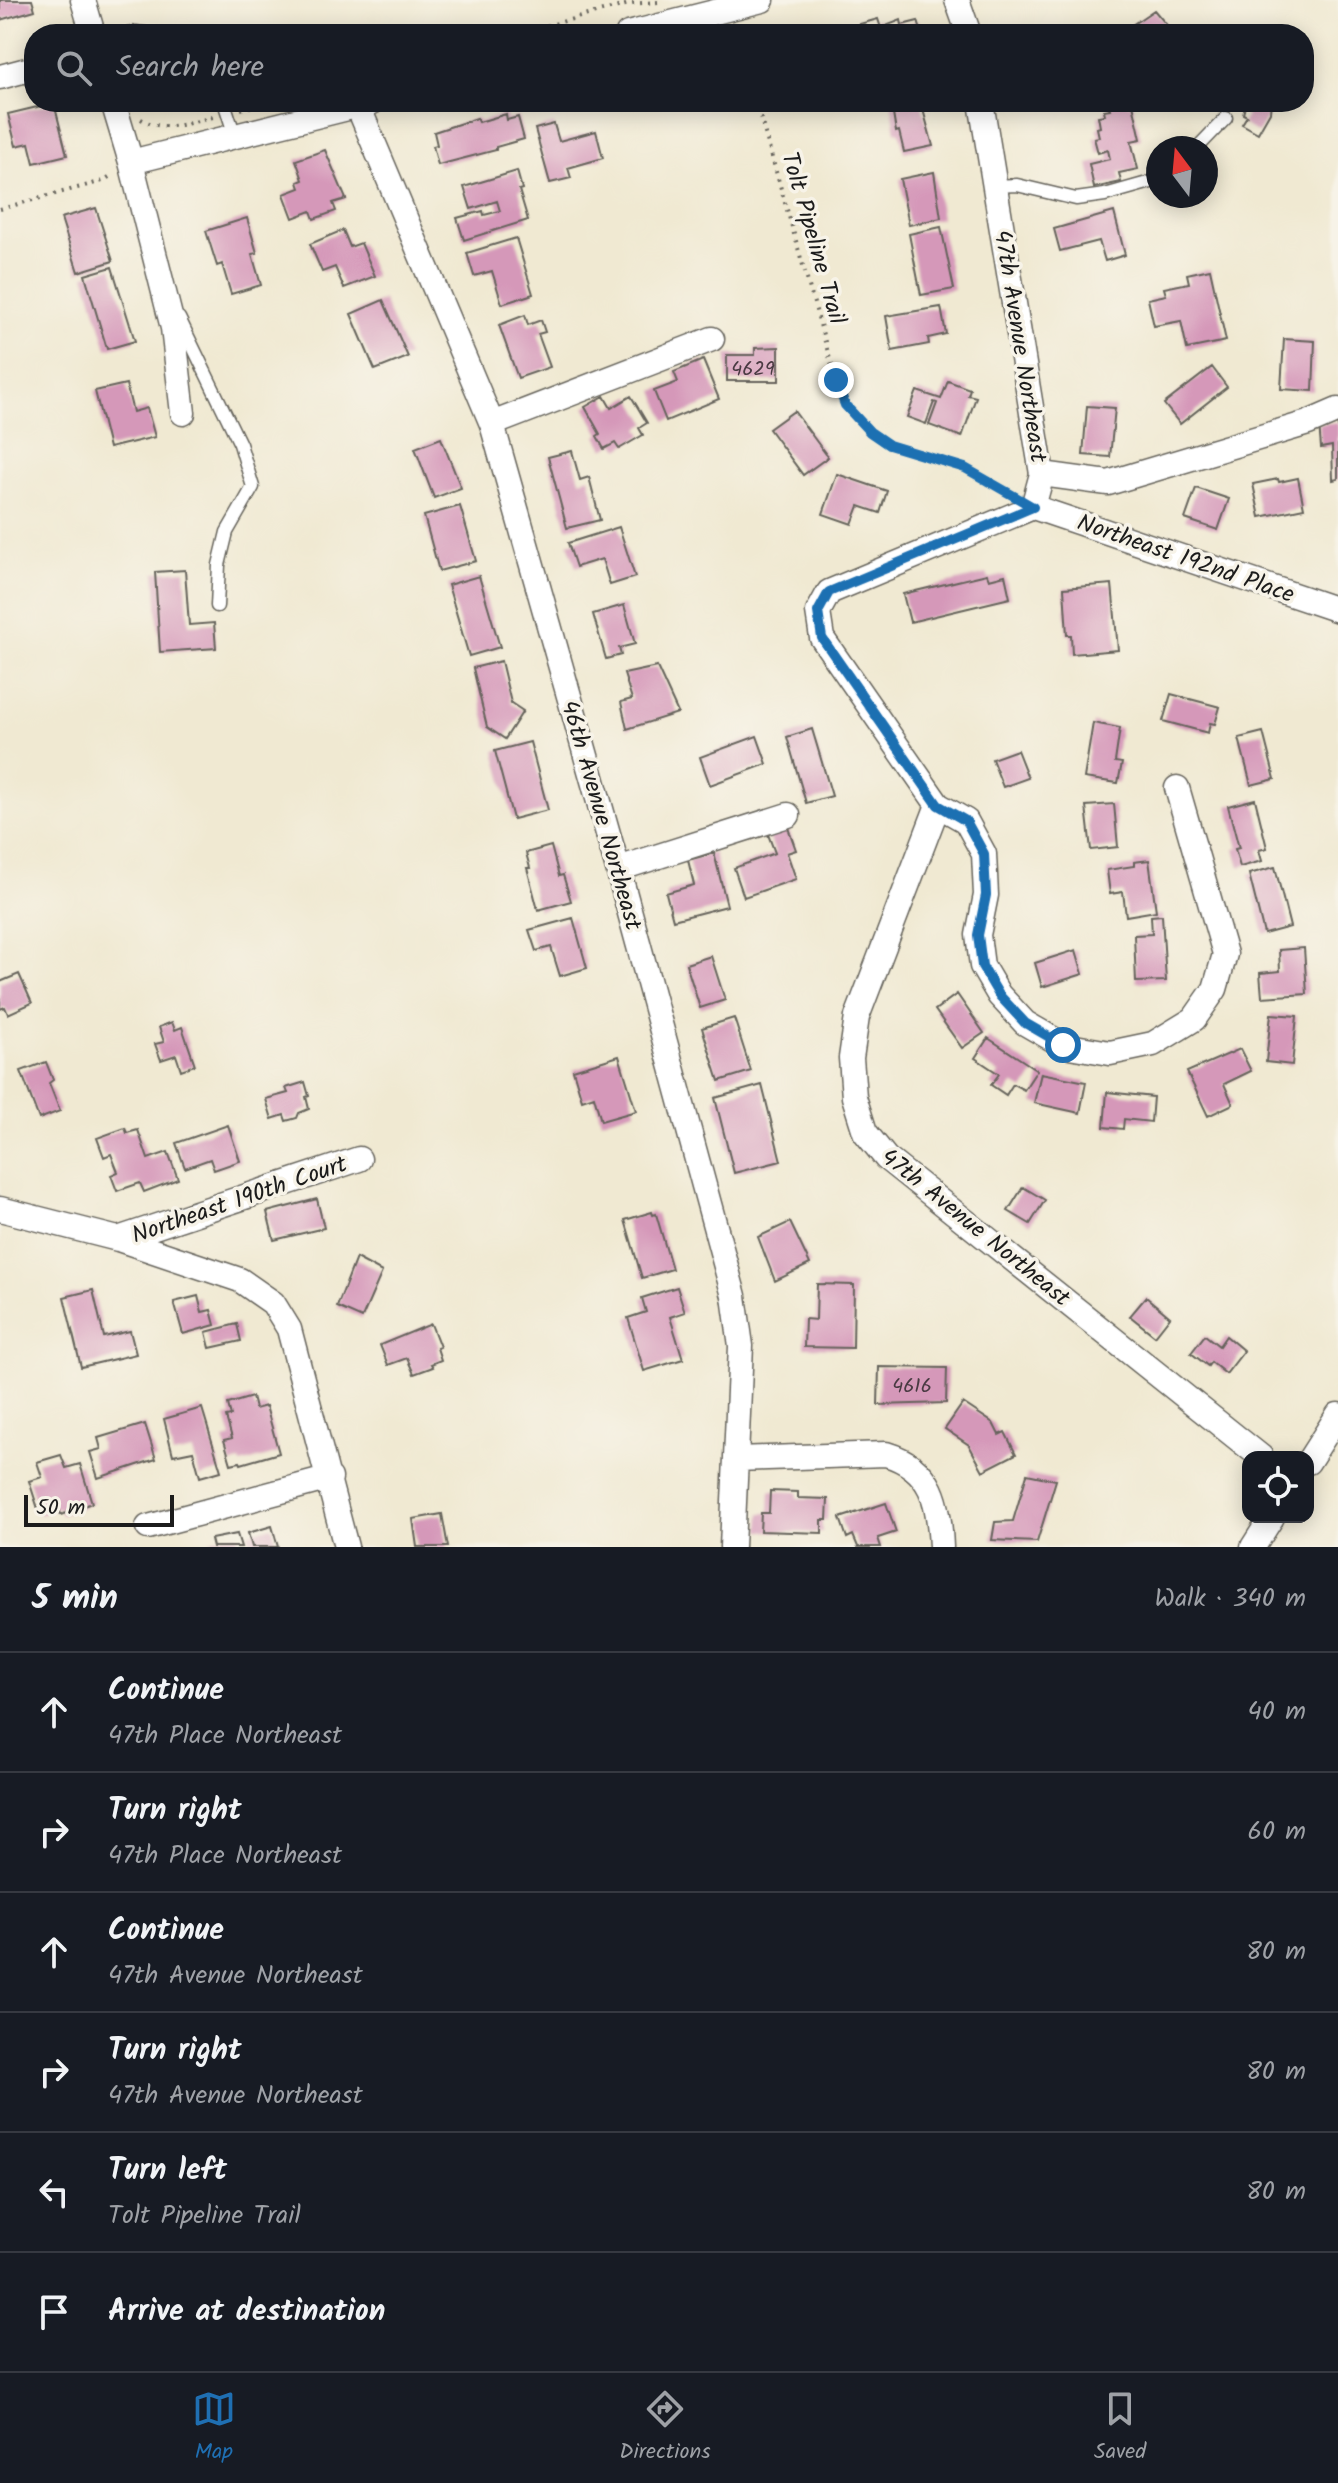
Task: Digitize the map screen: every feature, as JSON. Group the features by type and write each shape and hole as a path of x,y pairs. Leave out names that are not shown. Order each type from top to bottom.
{"street":[{"path":"83,0 90,24"},
{"path":"667,24 762,0"},
{"path":"957,0 965,24"},
{"path":"0,77 24,71"},
{"path":"116,112 173,328 183,413"},
{"path":"131,162 229,117 281,112"},
{"name":"46th Avenue Northeast","path":"368,112 492,424 618,869 734,1296 741,1346 732,1547"},
{"name":"47th Avenue Northeast","path":"983,112 1042,474 1033,507"},
{"path":"492,424 712,339"},
{"path":"1042,474 1108,483 1308,423 1338,410"},
{"path":"1033,507 829,592 818,612 822,638 938,805 966,821 984,854 986,895 978,935 982,966 999,995 1025,1023 1063,1045 1110,1053 1153,1044 1194,1019 1215,989 1225,954 1177,788"},
{"name":"Northeast 192nd Place","path":"1033,507 1338,610"},
{"name":"47th Avenue Northeast","path":"938,805 857,1017 851,1058 854,1097 865,1132 886,1158 1253,1451"},
{"path":"618,869 788,815"},
{"name":"Northeast 190th Court","path":"118,1239 359,1159"},
{"path":"0,1209 118,1239 240,1280 273,1303 289,1329 346,1547"},
{"path":"1314,1453 1338,1415"},
{"path":"736,1459 886,1454 904,1459 920,1472 931,1491 940,1516 941,1547"},
{"path":"148,1527 330,1478"},
{"path":"1253,1547 1268,1523"}],"lane":[{"path":"1209,136 1226,118"},
{"path":"995,186 1017,185 1076,199 1105,195 1146,183"},
{"path":"161,279 240,444 253,487 227,532 219,565 217,606"}],"path":[{"name":"Tolt Pipeline Trail","path":"759,112 845,405 870,432 889,445 965,468 1033,507"},
{"path":"140,118 150,124 171,127 229,117"},
{"path":"0,209 103,181 131,162"}],"building":[{"path":"0,0 32,0 35,10 0,20"},
{"path":"1154,10 1166,24 1133,24"},
{"path":"878,19 880,24 860,24"},
{"path":"24,110 56,112 67,155 34,163 29,143 16,146 8,114"},
{"path":"893,112 924,112 933,146 904,152 899,131 896,132"},
{"path":"1104,112 1135,112 1141,139 1131,141 1138,169 1119,173 1121,182 1094,188 1089,164 1110,159 1108,150 1098,153 1094,138 1099,137 1098,116 1105,115"},
{"path":"1270,112 1258,133 1242,124 1247,116 1243,114"},
{"path":"506,114 507,120 518,117 524,139 496,147 496,150 438,165 433,146 437,145 434,132 477,118 479,122"},
{"path":"554,124 559,141 596,131 603,158 568,168 571,178 550,183 535,129"},
{"path":"325,150 346,199 333,203 336,211 314,219 311,211 293,218 284,194 300,188 298,182 303,180 296,160"},
{"path":"517,171 528,220 464,240 457,218 483,211 484,215 500,211 497,201 471,209 464,187"},
{"path":"934,172 941,218 909,225 900,179"},
{"path":"96,208 113,261 78,272 61,218"},
{"path":"1114,212 1125,255 1105,261 1099,241 1060,251 1054,229"},
{"path":"247,218 257,253 252,254 261,285 231,294 222,264 217,266 206,231"},
{"path":"941,227 954,289 921,295 909,234"},
{"path":"343,230 350,247 361,243 375,276 344,288 335,267 322,272 310,244"},
{"path":"516,238 533,294 502,304 492,271 474,276 467,253"},
{"path":"112,267 135,341 107,349 85,275"},
{"path":"1210,269 1226,341 1187,349 1181,321 1154,326 1148,299 1166,295 1164,288 1189,283 1187,274"},
{"path":"383,300 408,357 375,370 351,314"},
{"path":"941,307 946,334 928,338 929,344 892,351 886,316"},
{"path":"525,315 528,325 541,320 545,332 538,334 550,367 518,378 499,325"},
{"path":"1284,339 1315,341 1313,391 1281,389"},
{"path":"779,347 779,381 727,381 727,355 755,355 755,348"},
{"path":"703,360 719,399 666,421 654,391 678,382 674,372"},
{"path":"1212,367 1227,387 1180,424 1164,404"},
{"path":"948,381 970,389 968,395 976,397 962,437 929,425 937,403 934,402 926,424 907,417 917,391 941,399"},
{"path":"126,384 133,412 147,408 155,437 109,448 95,391"},
{"path":"604,396 611,408 631,396 647,423 639,428 643,435 619,449 615,443 604,449 597,436 600,434 585,407"},
{"path":"1087,406 1115,408 1110,457 1083,455"},
{"path":"794,411 828,457 803,475 769,429"},
{"path":"1338,422 1338,479 1333,480 1332,446 1321,448 1319,424"},
{"path":"441,438 461,488 434,498 415,448"},
{"path":"572,451 580,480 589,477 600,520 567,528 548,457"},
{"path":"837,474 887,491 880,513 859,506 852,524 823,514"},
{"path":"1298,478 1304,508 1260,517 1253,484"},
{"path":"1196,488 1229,499 1218,530 1185,519"},
{"path":"460,506 476,561 439,571 424,516"},
{"path":"619,527 635,577 610,585 602,559 576,567 568,543"},
{"path":"185,570 189,625 214,623 216,648 160,652 155,572"},
{"path":"987,574 989,579 1005,575 1010,598 910,622 903,594"},
{"path":"479,576 500,647 469,656 448,585"},
{"path":"1112,584 1118,650 1072,654 1071,635 1067,635 1064,588"},
{"path":"624,605 635,644 619,648 621,655 606,659 593,614"},
{"path":"501,661 511,703 523,711 505,739 487,727 473,668"},
{"path":"657,667 678,713 627,729 621,702 632,699 624,674"},
{"path":"1171,694 1220,707 1215,724 1210,723 1208,733 1163,721"},
{"path":"1093,723 1120,728 1115,762 1122,763 1118,783 1084,778"},
{"path":"812,729 832,796 806,803 787,737"},
{"path":"1263,732 1275,779 1251,785 1239,738"},
{"path":"757,736 767,764 710,785 700,757"},
{"path":"530,742 548,810 513,819 495,751"},
{"path":"1017,750 1028,778 1003,787 992,759"},
{"path":"1255,799 1267,848 1259,850 1262,861 1240,867 1235,849 1239,848 1228,806"},
{"path":"1114,804 1118,847 1091,850 1086,806"},
{"path":"786,822 796,850 787,853 796,879 744,897 734,868 775,853 766,829"},
{"path":"551,846 559,876 563,875 571,901 538,910 526,853"},
{"path":"714,853 727,906 673,920 666,893 694,885 688,860"},
{"path":"1149,860 1156,911 1126,916 1123,892 1110,894 1107,870"},
{"path":"1275,867 1290,927 1264,934 1249,874"},
{"path":"1162,915 1166,981 1136,982 1134,935 1152,934 1151,916"},
{"path":"573,918 587,968 560,976 551,947 536,951 529,930"},
{"path":"1304,948 1307,994 1262,997 1260,973 1280,971 1279,950"},
{"path":"1076,950 1083,974 1042,987 1035,963"},
{"path":"711,956 725,1000 700,1008 686,964"},
{"path":"19,974 32,1003 8,1014 5,1007 0,1009 0,982"},
{"path":"957,994 984,1033 962,1048 935,1010"},
{"path":"1271,1014 1297,1016 1292,1065 1266,1062"},
{"path":"734,1018 751,1071 719,1081 702,1028"},
{"path":"172,1022 175,1030 182,1027 195,1065 181,1070 176,1055 161,1060 155,1044 164,1042 159,1027"},
{"path":"988,1038 1037,1070 1024,1090 1013,1084 1006,1095 991,1085 999,1074 975,1058"},
{"path":"1240,1049 1251,1071 1224,1084 1233,1104 1208,1116 1187,1072"},
{"path":"619,1056 636,1111 601,1121 594,1096 582,1100 573,1070"},
{"path":"46,1062 53,1080 49,1083 60,1111 39,1119 21,1071"},
{"path":"1041,1073 1086,1082 1080,1113 1034,1103"},
{"path":"305,1082 309,1109 299,1113 297,1118 286,1121 284,1115 272,1119 266,1099 288,1093 286,1088"},
{"path":"762,1085 781,1161 734,1173 715,1098"},
{"path":"1107,1092 1153,1097 1151,1122 1124,1119 1123,1129 1104,1127"},
{"path":"228,1125 240,1161 214,1170 210,1159 185,1168 176,1143"},
{"path":"125,1128 127,1133 138,1130 148,1159 168,1152 178,1179 144,1192 140,1183 117,1191 111,1175 118,1172 111,1154 104,1157 97,1138"},
{"path":"1023,1187 1045,1200 1030,1224 1008,1211"},
{"path":"317,1199 324,1228 274,1240 267,1212"},
{"path":"652,1212 656,1214 672,1269 642,1278 625,1220"},
{"path":"790,1222 810,1264 775,1281 758,1237"},
{"path":"356,1258 382,1272 362,1318 337,1307"},
{"path":"817,1284 854,1285 853,1348 804,1347 805,1319 816,1320"},
{"path":"677,1287 685,1312 670,1317 683,1359 644,1371 628,1318 646,1312 642,1298"},
{"path":"93,1290 104,1337 130,1331 136,1354 81,1367 64,1297"},
{"path":"198,1296 202,1312 211,1310 215,1325 183,1334 174,1302"},
{"path":"1146,1297 1170,1317 1155,1336 1130,1316"},
{"path":"237,1324 241,1341 210,1348 206,1332"},
{"path":"431,1324 440,1347 437,1348 441,1360 431,1364 433,1367 414,1374 407,1358 388,1365 380,1345"},
{"path":"1205,1335 1219,1346 1226,1336 1244,1351 1226,1374 1211,1362 1208,1366 1191,1353"},
{"path":"879,1367 947,1368 946,1403 878,1405"},
{"path":"252,1397 255,1409 266,1406 279,1453 231,1464 224,1440 232,1438 226,1417 231,1416 228,1404"},
{"path":"963,1403 993,1423 999,1435 1005,1432 1016,1454 983,1471 969,1445 945,1429"},
{"path":"202,1408 221,1471 200,1477 193,1451 173,1455 164,1419"},
{"path":"145,1424 156,1459 98,1478 90,1452 101,1449 98,1438"},
{"path":"61,1455 66,1468 80,1464 92,1503 61,1515 59,1508 40,1515 29,1481 42,1477 37,1462"},
{"path":"1027,1474 1056,1480 1037,1542 992,1540 995,1522 1013,1521"},
{"path":"770,1491 798,1492 798,1498 828,1499 827,1520 822,1520 822,1533 760,1531 761,1513 769,1513"},
{"path":"886,1503 896,1532 878,1538 881,1547 858,1547 853,1535 847,1538 840,1518"},
{"path":"442,1514 448,1547 417,1547 413,1519"},
{"path":"272,1526 278,1547 252,1547 248,1533"},
{"path":"237,1534 241,1547 213,1547 211,1539"}],"route":[{"path":"836,380 845,405 870,432 889,445 965,468 1033,507 829,592 818,612 822,638 938,805 966,821 984,854 986,895 978,935 982,966 999,995 1025,1023 1063,1045"}]}
